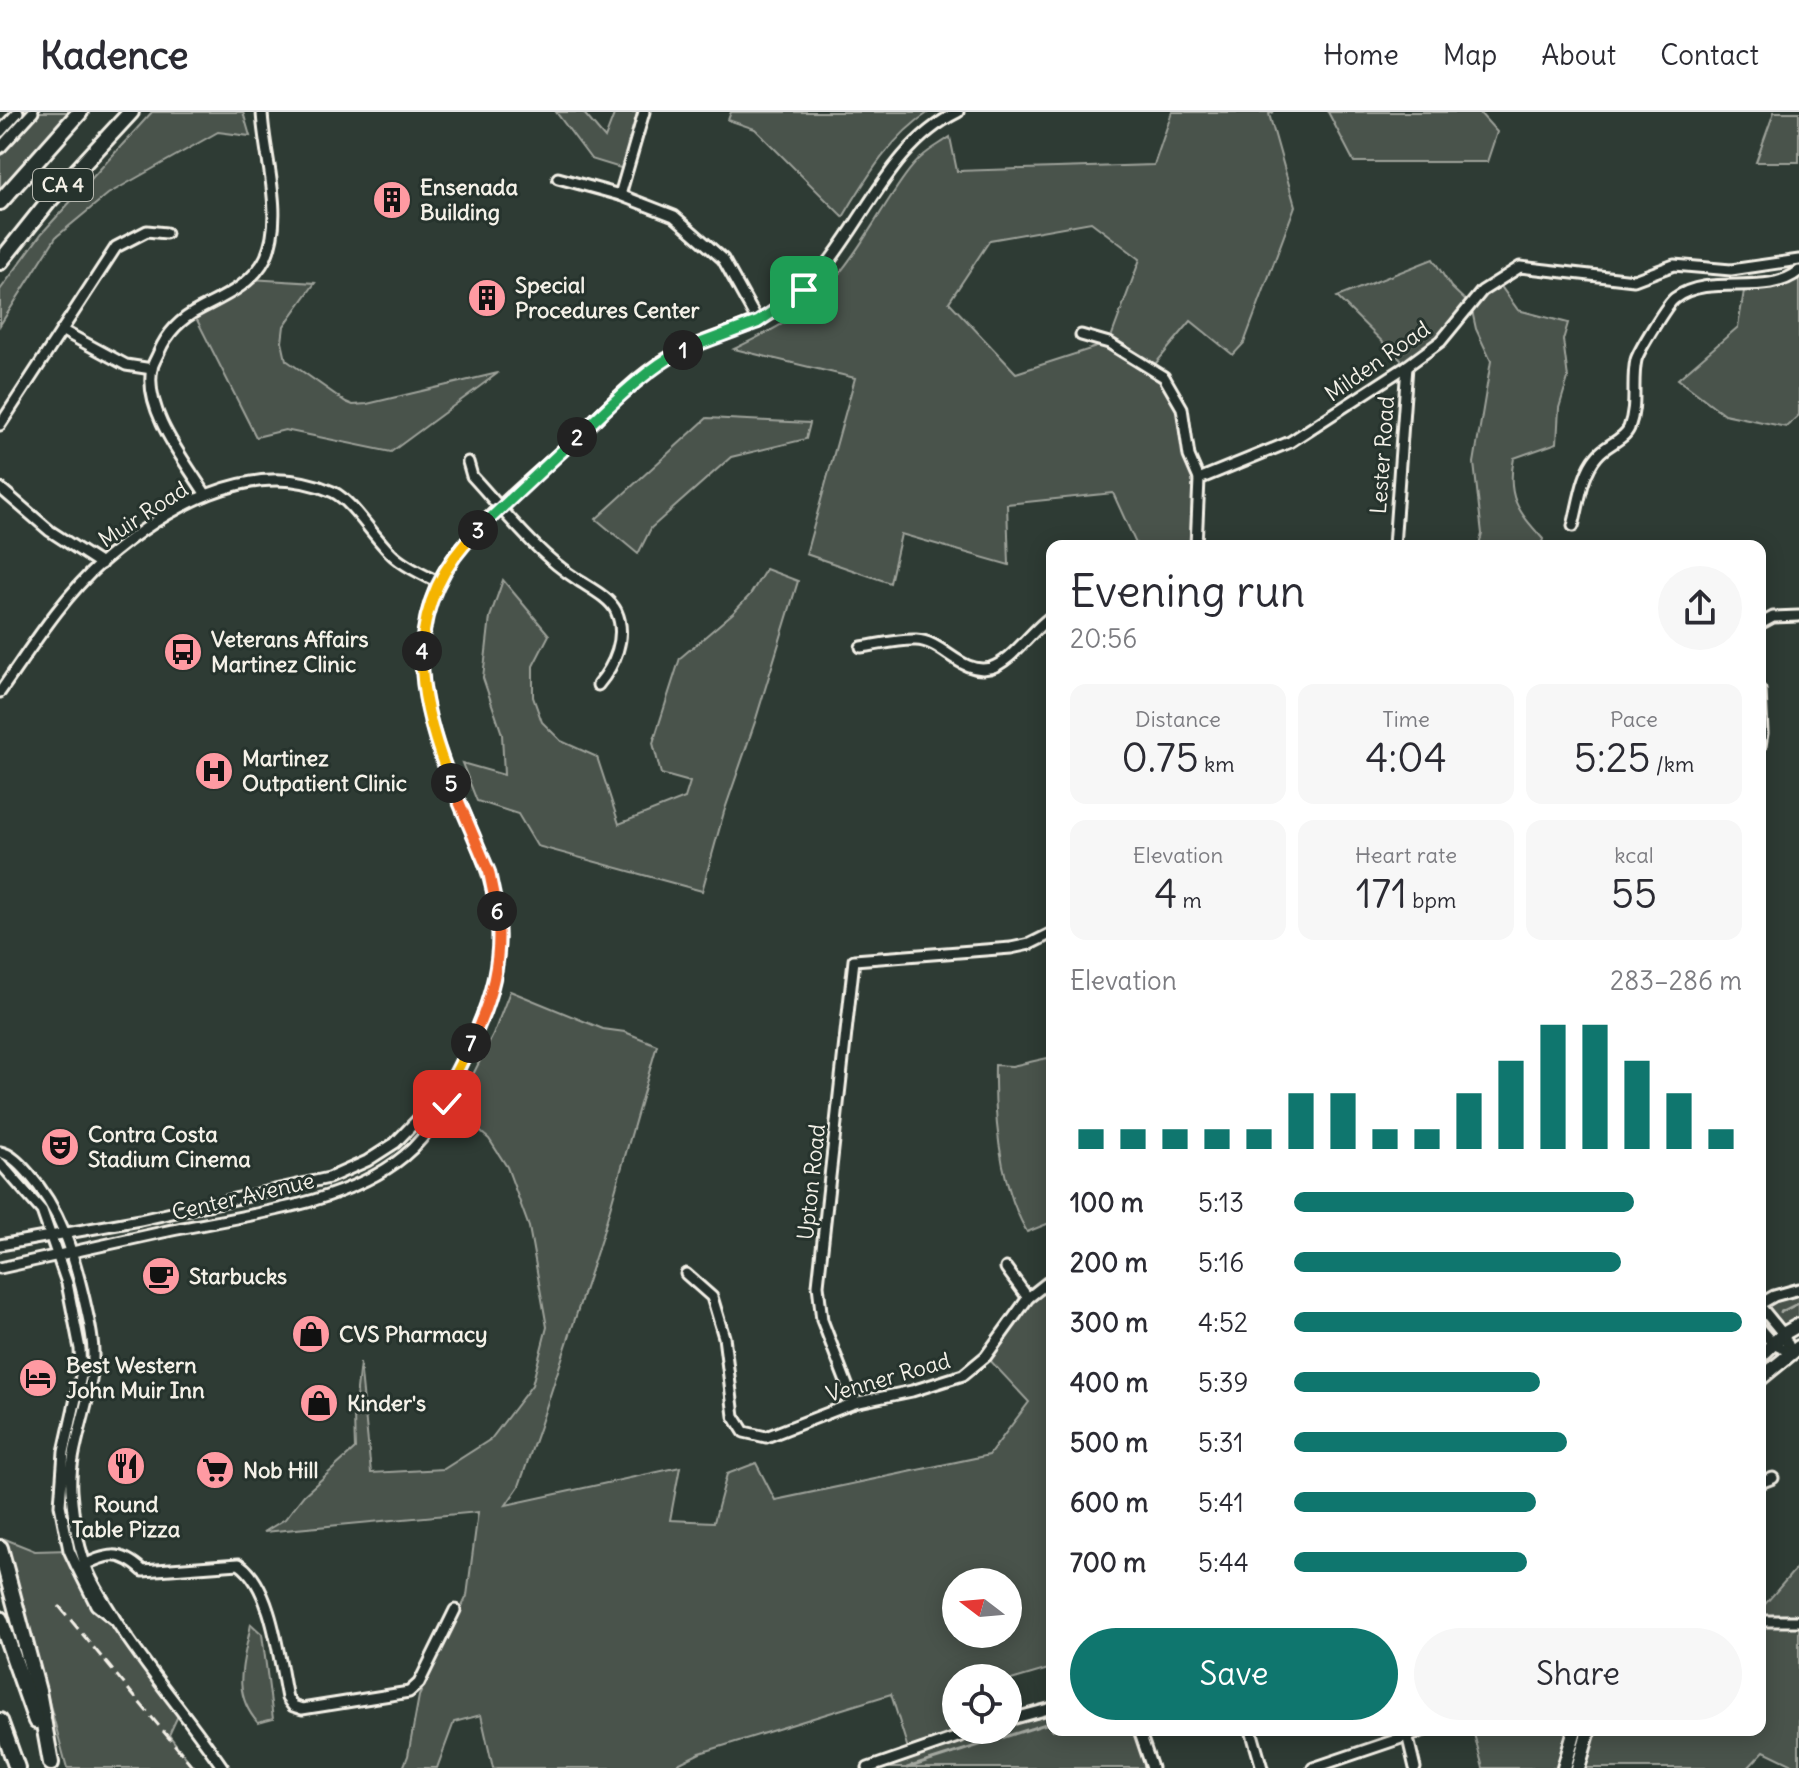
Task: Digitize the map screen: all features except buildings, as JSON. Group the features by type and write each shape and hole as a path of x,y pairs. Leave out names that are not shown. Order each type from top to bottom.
{"highway":[{"name":"CA 4","path":"0,202 80,112"},
{"name":"CA 4","path":"0,262 48,202 131,112"},
{"path":"0,1548 38,1691 52,1766"},
{"path":"0,1619 52,1766"},
{"path":"0,1724 17,1768"}],"main road":[{"path":"1766,1351 1783,1334 1799,1325"},
{"path":"1766,1374 1795,1350"},
{"path":"1564,1768 1573,1736"},
{"path":"1578,1768 1587,1736"}],"street":[{"path":"0,132 18,112"},
{"path":"0,148 33,112"},
{"path":"63,331 126,365 152,369 167,335 193,312 250,279 265,258 273,229 262,112"},
{"path":"620,195 644,112"},
{"name":"Center Avenue","path":"0,1268 250,1215 346,1190 405,1156 424,1135 447,1104 448,1088 486,1012 496,974 499,946 494,887 444,765 426,699 421,664 422,643 438,582 465,542 630,387 661,362 682,350 758,322 804,290 829,263 899,161 943,120 958,112"},
{"path":"558,178 620,195 674,216 723,259 758,322"},
{"path":"0,425 116,247 147,231 166,233"},
{"name":"Milden Road","path":"1199,479 1290,442 1407,366 1441,341 1482,291 1520,267 1634,280 1674,265 1731,270 1799,260"},
{"path":"1573,526 1584,483 1596,456 1628,431 1636,397 1636,359 1673,299 1708,284 1745,285 1790,278 1799,271"},
{"path":"1081,335 1109,343 1164,377 1182,408 1189,456 1199,479 1196,540"},
{"name":"Lester Road","path":"1394,540 1407,366"},
{"name":"Muir Road","path":"0,692 51,618 101,564 156,522 206,495 168,436 153,403 152,369"},
{"path":"468,462 472,476 557,567 616,609 621,631 613,667 598,685"},
{"path":"206,495 263,479 303,480 337,494 396,558 438,582"},
{"path":"0,488 50,531 101,564"},
{"path":"1766,621 1773,617 1799,616"},
{"path":"861,647 917,640 933,644 959,663 991,668 1046,622"},
{"name":"Upton Road","path":"854,1403 822,1320 818,1285 854,960 1011,948 1046,936"},
{"name":"Center Avenue","path":"0,1245 67,1235 329,1178 367,1161 395,1143 424,1113 438,1093 448,1088"},
{"path":"0,1152 7,1153 39,1185 58,1214 67,1235 90,1328 93,1354 90,1393 72,1466 71,1488 82,1566 96,1605 116,1621 143,1663 223,1768"},
{"path":"0,1163 42,1211 70,1294 80,1349 81,1376 60,1480 69,1550 82,1566"},
{"path":"1006,1268 1028,1298"},
{"name":"Venner Road","path":"686,1274 712,1297 724,1337 734,1416 744,1432 766,1437 854,1403 912,1391 963,1375 986,1356 1028,1298 1046,1284"},
{"path":"1766,1301 1799,1289"},
{"path":"1766,1313 1795,1350"},
{"path":"1766,1336 1773,1344 1795,1350"},
{"path":"1766,1481 1773,1478"},
{"path":"82,1566 117,1554 130,1559 143,1571 239,1564 251,1572 271,1620 287,1698 293,1706 302,1709 409,1692 419,1683 455,1610"},
{"path":"1766,1621 1799,1621"},
{"path":"1022,1716 1046,1710"},
{"path":"1141,1736 1152,1768"},
{"path":"1253,1736 1262,1768"},
{"path":"1313,1768 1397,1736"},
{"path":"1408,1736 1415,1768"},
{"path":"868,1768 942,1742"}],"shaded area":[{"path":"40,112 80,112 0,198 0,156"},
{"path":"152,112 243,112 250,136 218,132 108,194 56,237 0,325 0,290 42,233"},
{"path":"556,112 583,112 605,138 615,112 644,112 627,170 591,159"},
{"path":"731,112 929,112 891,146 843,217 755,129 728,120"},
{"path":"1172,112 1274,112 1269,114 1295,206 1244,343 1233,355 1191,321 1151,369 1164,377 1182,408 1189,455 1199,479 1196,540 1134,540 1113,493 1007,504 1009,565 901,534 890,583 806,554 855,378 734,349 783,324 816,299 852,257 912,167 950,137 957,171 1154,165","holes":["1091,222 1140,259 1109,343 1016,373 949,302 990,240"]},
{"path":"1328,112 1479,112 1497,132 1487,162 1354,162"},
{"path":"1774,112 1799,112 1799,162 1756,162"},
{"path":"1433,259 1451,287 1470,305 1497,281 1518,310 1568,323 1563,340 1568,378 1559,408 1557,443 1514,458 1512,472 1516,503 1543,540 1480,540 1474,463 1491,361 1476,329 1471,306 1441,341 1407,366 1337,297"},
{"path":"1799,271 1799,415 1786,427 1724,414 1678,379 1738,327 1745,285"},
{"path":"250,279 315,283 284,326 282,342 286,360 353,405 498,373 391,452 285,430 256,437 193,312"},
{"path":"707,418 810,423 806,439 731,457 651,528 638,554 596,519"},
{"path":"766,569 798,581 702,891 537,846 518,814 477,801 462,763 504,775 502,734 483,678 490,617 503,580 549,635 533,666 533,697 542,722 561,741 597,757 619,824 685,798 690,782 661,774 653,743 680,658 733,613 750,595"},
{"path":"510,991 603,1029 625,1032 657,1045 602,1236 540,1426 519,1486 506,1505 680,1467 670,1520 714,1522 727,1474 756,1463 775,1500 989,1455 1029,1402 986,1356 1028,1298 1046,1284 1046,1670 1022,1677 1022,1664 942,1664 942,1744 1022,1744 1022,1718 1046,1711 1046,1736 1141,1736 1152,1768 912,1768 912,1764 911,1768 883,1768 907,1758 911,1752 891,1694 700,1753 670,1768 493,1768 481,1715 454,1722 437,1768 403,1768 419,1696 467,1596 478,1512 264,1532 285,1519 304,1495 355,1449 354,1415 360,1363 371,1473 444,1469 491,1439 532,1385 547,1327 529,1227 507,1167 489,1139 455,1110 493,1035"},
{"path":"1046,1058 1046,1224 1027,1232 1010,1194 1000,1151 996,1107 995,1065 1012,1066"},
{"path":"1799,1289 1799,1325 1783,1334 1766,1313 1766,1303"},
{"path":"5,1539 35,1551 69,1550 116,1621 181,1709 169,1735 194,1768 67,1768"},
{"path":"1799,1565 1799,1768 1764,1751 1748,1768 1578,1768 1587,1736 1766,1736 1766,1603"},
{"path":"251,1624 262,1634 273,1719 258,1723 244,1699 241,1676"},
{"path":"1475,1736 1573,1736 1564,1768 1483,1768"}],"waterway":[{"path":"1781,1312 1799,1303"},
{"path":"907,1768 1046,1724"}],"railway":[{"path":"59,1606 194,1768"}],"place":[{"name":"Ensenada Building","path":"392,200"},
{"name":"Special Procedures Center","path":"487,298"},
{"name":"Veterans Affairs Martinez Clinic","path":"183,652"},
{"name":"Martinez Outpatient Clinic","path":"214,771"},
{"name":"Contra Costa Stadium Cinema","path":"60,1147"},
{"name":"Starbucks","path":"161,1276"},
{"name":"CVS Pharmacy","path":"311,1334"},
{"name":"Best Western John Muir Inn","path":"38,1378"},
{"name":"Kinder's","path":"319,1403"},
{"name":"Round Table Pizza","path":"126,1466"},
{"name":"Nob Hill","path":"215,1470"}],"route":[{"path":"447,1104 448,1088 486,1012 496,974 499,946 494,887 444,765 426,699 421,664 422,643 438,582 465,542 630,387 661,362 682,350 758,322 804,290"}]}
